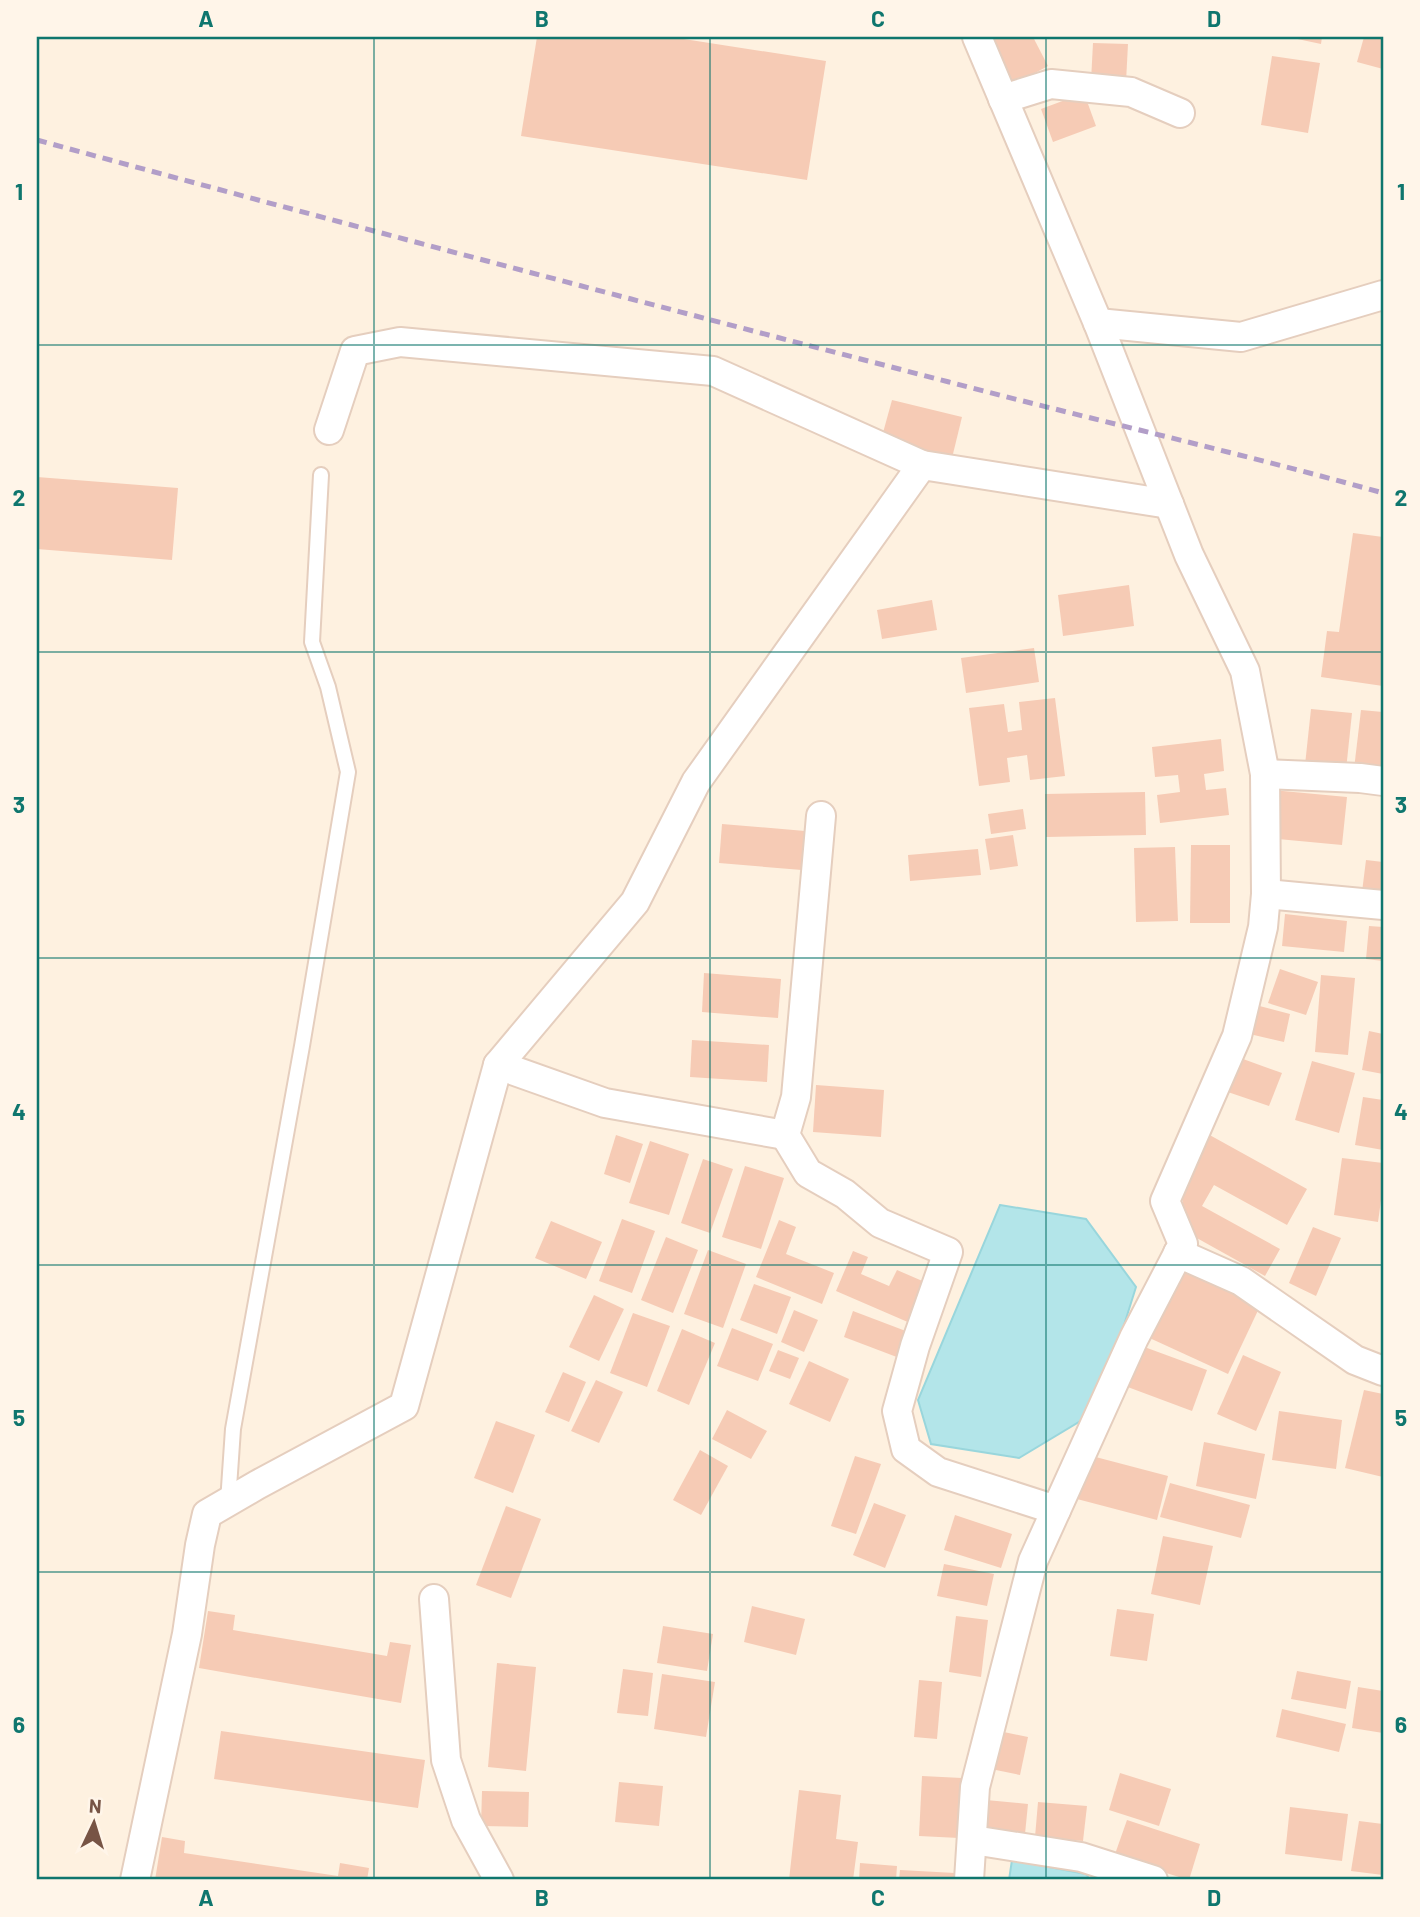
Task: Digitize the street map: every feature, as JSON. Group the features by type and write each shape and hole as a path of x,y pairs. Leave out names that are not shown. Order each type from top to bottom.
{"street":[{"path":"970,1880 975,1787 1033,1561 1134,1338 1183,1244 1166,1202 1237,1036 1264,927 1266,894 1265,774 1245,671 1189,555 1098,323 978,37"},
{"path":"1003,99 1051,84 1131,92 1180,113"},
{"path":"1098,323 1241,337 1383,295"},
{"path":"329,430 355,351 400,342 713,371 922,465 1169,504"},
{"path":"135,1880 187,1634 207,1514 404,1406 498,1065 635,902 696,782 922,465"},
{"path":"1265,774 1383,781"},
{"path":"821,816 796,1097 785,1135 808,1173 845,1194 880,1223 948,1252 915,1346 897,1411 906,1449 938,1472 1056,1510"},
{"path":"1266,894 1383,905"},
{"path":"498,1065 606,1103 785,1135"},
{"path":"1178,1253 1241,1281 1355,1360 1383,1371"},
{"path":"434,1599 446,1760 466,1819 499,1880"},
{"path":"973,1840 1081,1857 1153,1880"}],"lane":[{"path":"228,1502 233,1429 348,772 328,687 312,642 321,475"}],"water":[{"path":"1000,1205 1086,1219 1136,1287 1097,1411 1019,1458 931,1444 918,1400"},
{"path":"1012,1860 1086,1874 1090,1880 1009,1880"}],"building":[{"path":"537,37 671,37 826,61 807,180 521,136"},
{"path":"987,37 1033,37 1048,66 1013,85"},
{"path":"1288,37 1322,37 1321,44"},
{"path":"1364,37 1383,37 1383,69 1357,62"},
{"path":"1093,43 1128,44 1126,82 1091,81"},
{"path":"1272,56 1320,63 1308,133 1261,125"},
{"path":"1084,93 1096,126 1053,142 1041,109"},
{"path":"892,400 962,417 952,458 881,440"},
{"path":"37,477 178,488 172,560 37,549"},
{"path":"1353,533 1383,537 1383,686 1321,677 1327,631 1339,632"},
{"path":"1129,585 1134,626 1063,636 1058,595"},
{"path":"932,600 937,630 882,639 877,610"},
{"path":"1034,648 1039,682 966,693 961,658"},
{"path":"1055,698 1065,776 1030,780 1027,755 1007,758 1010,782 979,786 969,708 1004,704 1008,732 1022,730 1019,702"},
{"path":"1311,709 1352,713 1346,770 1305,765"},
{"path":"1361,710 1383,712 1383,771 1354,769"},
{"path":"1221,739 1224,771 1204,774 1206,790 1226,788 1229,815 1160,823 1157,795 1180,792 1178,775 1155,777 1152,747"},
{"path":"1272,790 1347,797 1342,845 1268,838"},
{"path":"1145,792 1146,835 1046,837 1045,794"},
{"path":"1023,809 1026,829 991,834 988,814"},
{"path":"722,824 805,831 802,870 719,863"},
{"path":"1013,835 1018,866 990,870 985,839"},
{"path":"1191,845 1230,845 1230,923 1190,923"},
{"path":"1175,847 1178,921 1136,922 1134,848"},
{"path":"978,849 981,875 910,881 908,855"},
{"path":"1366,860 1383,862 1383,894 1362,892"},
{"path":"1285,914 1347,921 1344,952 1282,946"},
{"path":"1369,926 1383,927 1383,961 1366,959"},
{"path":"1280,969 1318,982 1306,1015 1268,1003"},
{"path":"704,973 781,979 778,1018 702,1012"},
{"path":"1321,975 1355,978 1348,1055 1315,1052"},
{"path":"1248,1003 1290,1014 1284,1042 1241,1032"},
{"path":"1369,1031 1383,1034 1383,1074 1362,1070"},
{"path":"692,1040 769,1045 767,1082 690,1077"},
{"path":"1232,1055 1282,1073 1269,1106 1219,1089"},
{"path":"1312,1061 1355,1073 1339,1133 1295,1120"},
{"path":"816,1085 884,1090 881,1137 813,1132"},
{"path":"1363,1097 1383,1100 1383,1150 1355,1145"},
{"path":"1206,1133 1307,1189 1287,1225 1214,1185 1202,1206 1280,1249 1265,1276 1186,1232 1180,1178"},
{"path":"616,1135 643,1144 630,1183 604,1174"},
{"path":"650,1141 689,1154 669,1215 629,1203"},
{"path":"1342,1158 1383,1163 1378,1222 1334,1215"},
{"path":"703,1159 733,1169 710,1233 681,1223"},
{"path":"745,1166 784,1178 761,1249 722,1237"},
{"path":"622,1219 655,1231 632,1293 599,1281"},
{"path":"779,1220 796,1227 786,1254 834,1273 822,1304 756,1277"},
{"path":"551,1221 602,1242 586,1279 535,1258"},
{"path":"1313,1227 1341,1238 1316,1296 1289,1283"},
{"path":"666,1237 698,1250 673,1313 641,1300"},
{"path":"708,1250 746,1264 723,1328 684,1314"},
{"path":"853,1251 868,1257 861,1274 889,1286 897,1270 927,1283 910,1323 836,1291"},
{"path":"1177,1263 1262,1302 1228,1374 1143,1335"},
{"path":"754,1284 791,1297 777,1334 740,1320"},
{"path":"594,1295 624,1309 599,1361 569,1347"},
{"path":"794,1310 818,1320 804,1352 781,1342"},
{"path":"853,1311 911,1333 902,1359 844,1337"},
{"path":"633,1313 670,1326 647,1387 610,1373"},
{"path":"732,1328 773,1344 758,1381 717,1366"},
{"path":"682,1329 715,1343 689,1405 657,1391"},
{"path":"1139,1345 1207,1370 1192,1411 1125,1386"},
{"path":"778,1350 799,1358 790,1379 769,1371"},
{"path":"1243,1355 1281,1372 1256,1431 1217,1414"},
{"path":"809,1361 849,1379 830,1422 789,1404"},
{"path":"563,1372 586,1382 569,1422 545,1412"},
{"path":"596,1380 623,1392 599,1443 571,1431"},
{"path":"1364,1390 1383,1394 1383,1477 1345,1468"},
{"path":"727,1410 767,1431 751,1459 712,1439"},
{"path":"1279,1411 1342,1420 1336,1469 1272,1460"},
{"path":"496,1421 535,1435 513,1493 474,1478"},
{"path":"1204,1442 1265,1454 1256,1499 1196,1486"},
{"path":"700,1450 728,1466 701,1515 673,1500"},
{"path":"1088,1455 1168,1476 1157,1520 1077,1499"},
{"path":"855,1456 881,1464 856,1534 831,1526"},
{"path":"1170,1483 1250,1505 1241,1538 1160,1517"},
{"path":"874,1503 906,1515 885,1568 853,1555"},
{"path":"506,1506 541,1519 511,1598 476,1585"},
{"path":"955,1515 1012,1534 1001,1568 944,1550"},
{"path":"1163,1536 1213,1546 1200,1605 1151,1594"},
{"path":"944,1564 994,1574 987,1606 937,1596"},
{"path":"752,1606 805,1619 796,1655 744,1642"},
{"path":"1117,1609 1154,1614 1147,1661 1110,1656"},
{"path":"208,1611 235,1615 233,1630 387,1656 390,1642 411,1645 401,1703 199,1668"},
{"path":"956,1616 988,1620 981,1677 949,1672"},
{"path":"663,1626 713,1634 707,1671 657,1663"},
{"path":"497,1663 536,1667 526,1771 488,1767"},
{"path":"623,1669 653,1673 648,1716 617,1713"},
{"path":"1297,1671 1351,1681 1346,1709 1291,1699"},
{"path":"662,1674 715,1682 706,1737 654,1729"},
{"path":"919,1680 942,1682 937,1739 914,1737"},
{"path":"1358,1687 1383,1691 1383,1733 1352,1728"},
{"path":"1282,1709 1346,1724 1339,1752 1276,1737"},
{"path":"221,1731 425,1760 418,1808 214,1779"},
{"path":"999,1731 1028,1737 1020,1775 991,1769"},
{"path":"1120,1773 1171,1789 1159,1826 1109,1810"},
{"path":"922,1776 962,1778 959,1838 919,1836"},
{"path":"619,1782 663,1786 659,1826 615,1822"},
{"path":"799,1790 841,1795 836,1839 858,1842 853,1880 789,1880"},
{"path":"482,1791 529,1792 528,1827 481,1826"},
{"path":"986,1800 1028,1804 1025,1834 983,1830"},
{"path":"1038,1802 1087,1806 1083,1841 1035,1837"},
{"path":"1290,1807 1348,1814 1342,1861 1285,1854"},
{"path":"1127,1820 1200,1844 1189,1880 1114,1857"},
{"path":"1359,1821 1383,1824 1383,1875 1351,1871"},
{"path":"162,1837 185,1841 184,1853 338,1876 340,1863 369,1868 367,1880 155,1880"},
{"path":"860,1863 897,1866 896,1880 859,1880"},
{"path":"900,1870 955,1873 955,1880 899,1880"}],"railway":[{"path":"37,140 721,323 1383,493"}]}
